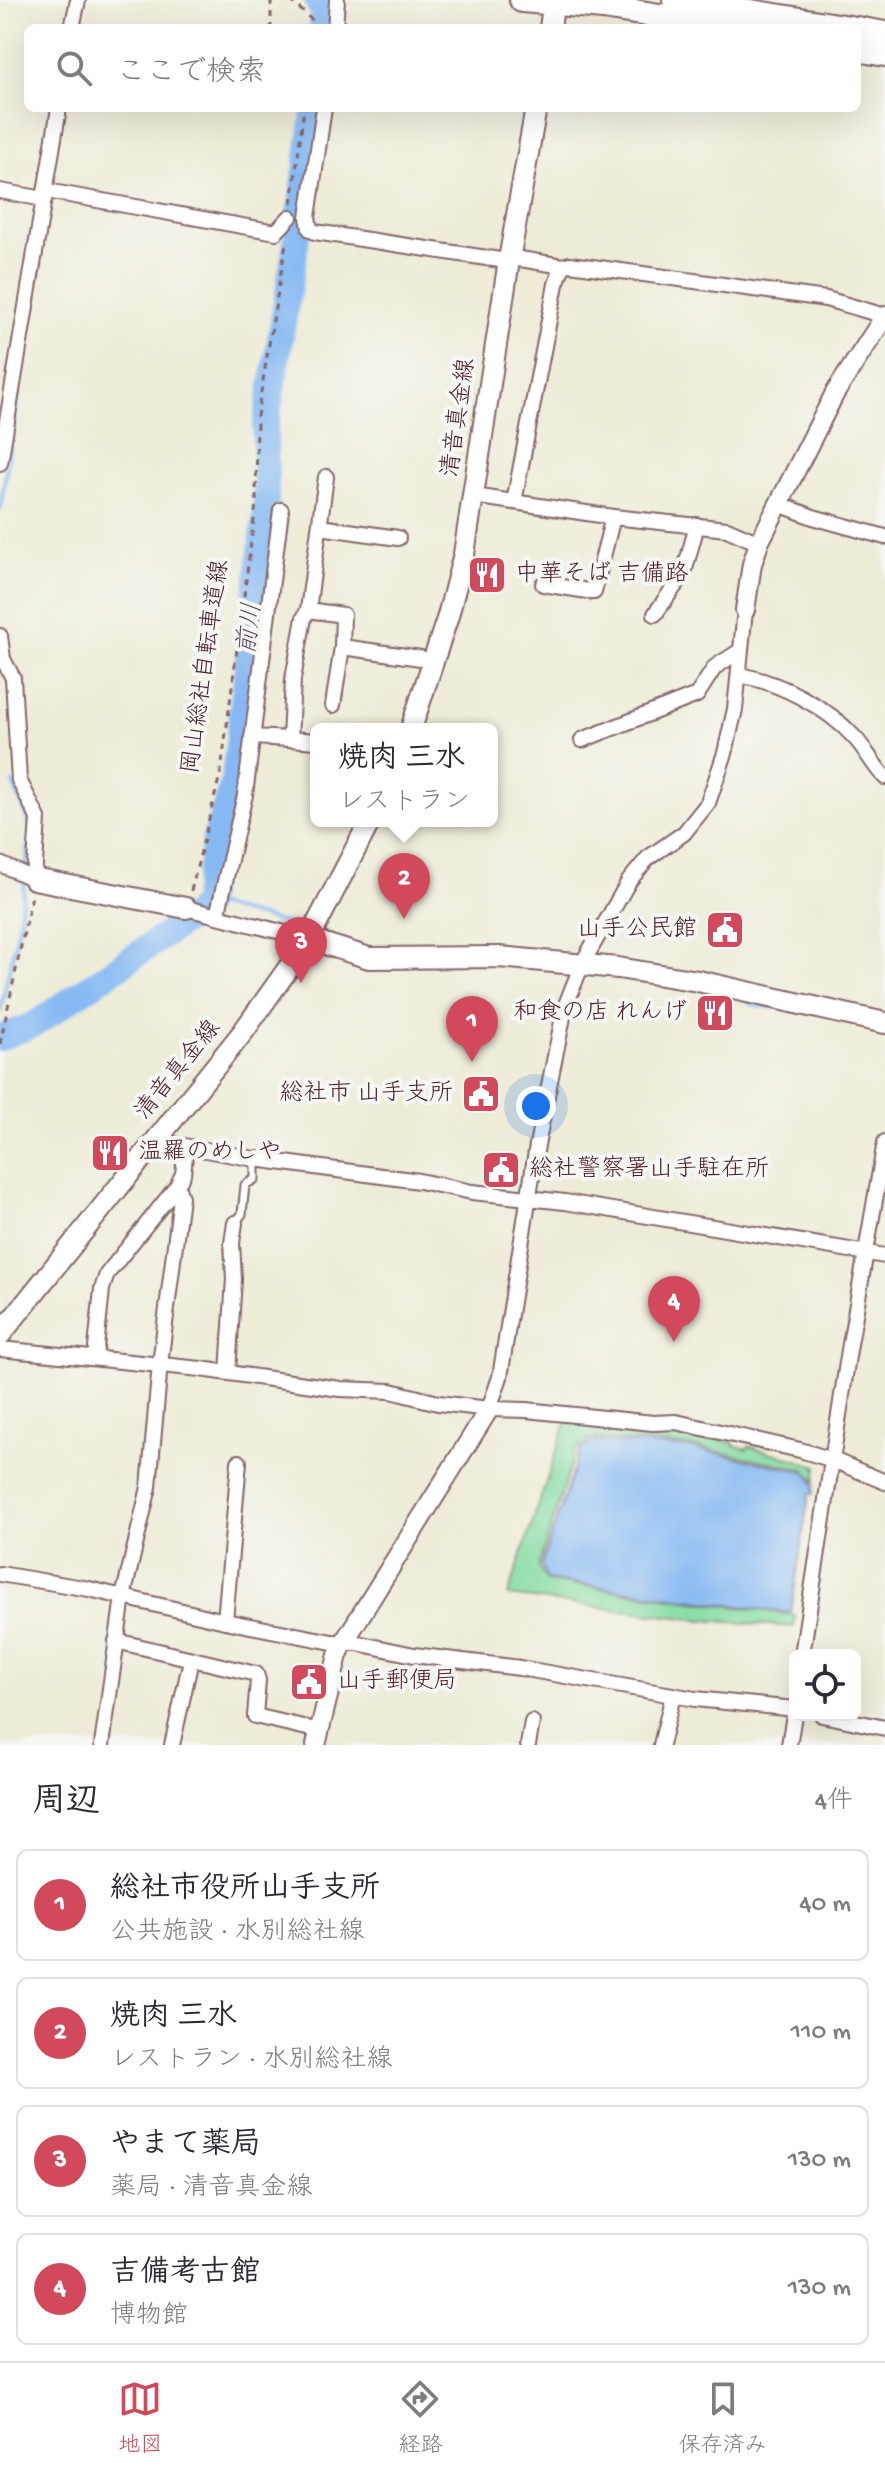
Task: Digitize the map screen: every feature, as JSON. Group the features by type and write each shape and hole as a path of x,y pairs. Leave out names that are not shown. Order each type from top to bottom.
{"highway":[{"path":"522,0 553,11 603,7 710,24"},
{"path":"675,0 825,24"},
{"path":"861,30 885,34"},
{"path":"861,50 885,54"}],"main road":[{"name":"清音真金線","path":"413,723 434,663 461,566 535,112"},
{"name":"清音真金線","path":"0,1335 243,1032 309,939 367,827"},
{"path":"28,876 206,910"},
{"path":"309,939 369,958 499,957 582,964 698,981 885,1023"}],"street":[{"path":"73,24 78,0"},
{"path":"335,24 337,0"},
{"path":"0,463 58,112"},
{"path":"116,1641 256,1674 255,1716 318,1738 344,1642 489,1409 500,1377 559,1029 582,964 640,866 684,833 708,803 725,753 739,675 752,564 759,543 835,393 885,316 826,299 570,264 563,266 509,260 310,229 308,217 323,112"},
{"path":"0,191 46,195 276,232 290,217"},
{"path":"514,502 556,284 563,266"},
{"path":"290,739 293,679 308,610 326,477"},
{"path":"474,496 613,517 727,529 759,543"},
{"path":"779,504 885,537"},
{"path":"281,510 245,795 206,910 309,939"},
{"path":"543,584 594,592 613,517"},
{"path":"655,614 684,573 697,525"},
{"path":"320,527 398,538"},
{"path":"308,610 343,615 342,647 333,705"},
{"path":"0,636 19,780 38,818 28,876 0,864"},
{"path":"342,647 421,658 434,663"},
{"path":"582,740 697,695 715,667 740,651"},
{"path":"739,675 753,677 824,709 852,734 885,777"},
{"path":"252,737 310,741"},
{"path":"157,1141 472,1192 665,1218 885,1256"},
{"path":"803,1649 885,1142"},
{"path":"95,1358 102,1289 107,1274 177,1186 183,1174 186,1147"},
{"path":"102,1745 123,1597 149,1487 160,1364 181,1197 177,1186"},
{"path":"228,1372 235,1223"},
{"path":"0,1349 160,1364 340,1389 401,1392 438,1403 489,1409 653,1423 676,1422 766,1441 833,1460 885,1482"},
{"path":"225,1621 239,1462"},
{"path":"0,1574 332,1642 520,1668 673,1695 795,1709 789,1745"},
{"path":"172,1745 191,1660"},
{"path":"661,1745 673,1695"},
{"path":"851,1721 885,1728"},
{"path":"528,1745 532,1722"}],"lane":[{"path":"235,1223 242,1214 245,1185 257,1175 255,1159"}],"path":[{"path":"271,0 271,24"},
{"path":"290,0 312,20 312,24"},
{"name":"岡山総社自転車道線","path":"206,910 256,504 257,416 290,217 303,112"},
{"path":"0,1044 28,876"}],"green space":[{"path":"566,1423 688,1433 817,1466 815,1482 805,1469 690,1446 592,1438 576,1449 538,1567 546,1581 795,1615 794,1627 692,1619 508,1596"}],"water":[{"path":"593,1441 691,1448 807,1472 814,1485 813,1494 809,1494 791,1613 547,1580 541,1566 580,1450"}],"waterway":[{"name":"前川","path":"317,0 323,13 322,24"},
{"name":"前川","path":"0,1038 35,1024 193,916 204,905 215,840 234,779 266,510 265,430 314,112"},
{"path":"0,509 19,393"},
{"path":"13,783 31,826"},
{"path":"26,870 29,843"},
{"path":"0,1011 19,926 25,878"},
{"path":"205,899 214,905 300,927"},
{"path":"750,1004 772,1008"}],"place":[{"name":"中華そば 吉備路","path":"487,575"},
{"name":"焼肉 三水","path":"404,919"},
{"name":"山手公民館","path":"725,930"},
{"name":"やまて薬局","path":"301,983"},
{"name":"和食の店 れんげ","path":"715,1013"},
{"name":"総社市役所山手支所","path":"472,1062"},
{"name":"総社市 山手支所","path":"481,1094"},
{"name":"温羅のめしや","path":"110,1153"},
{"name":"総社警察署山手駐在所","path":"501,1170"},
{"name":"吉備考古館","path":"674,1342"},
{"name":"山手郵便局","path":"309,1682"}]}
